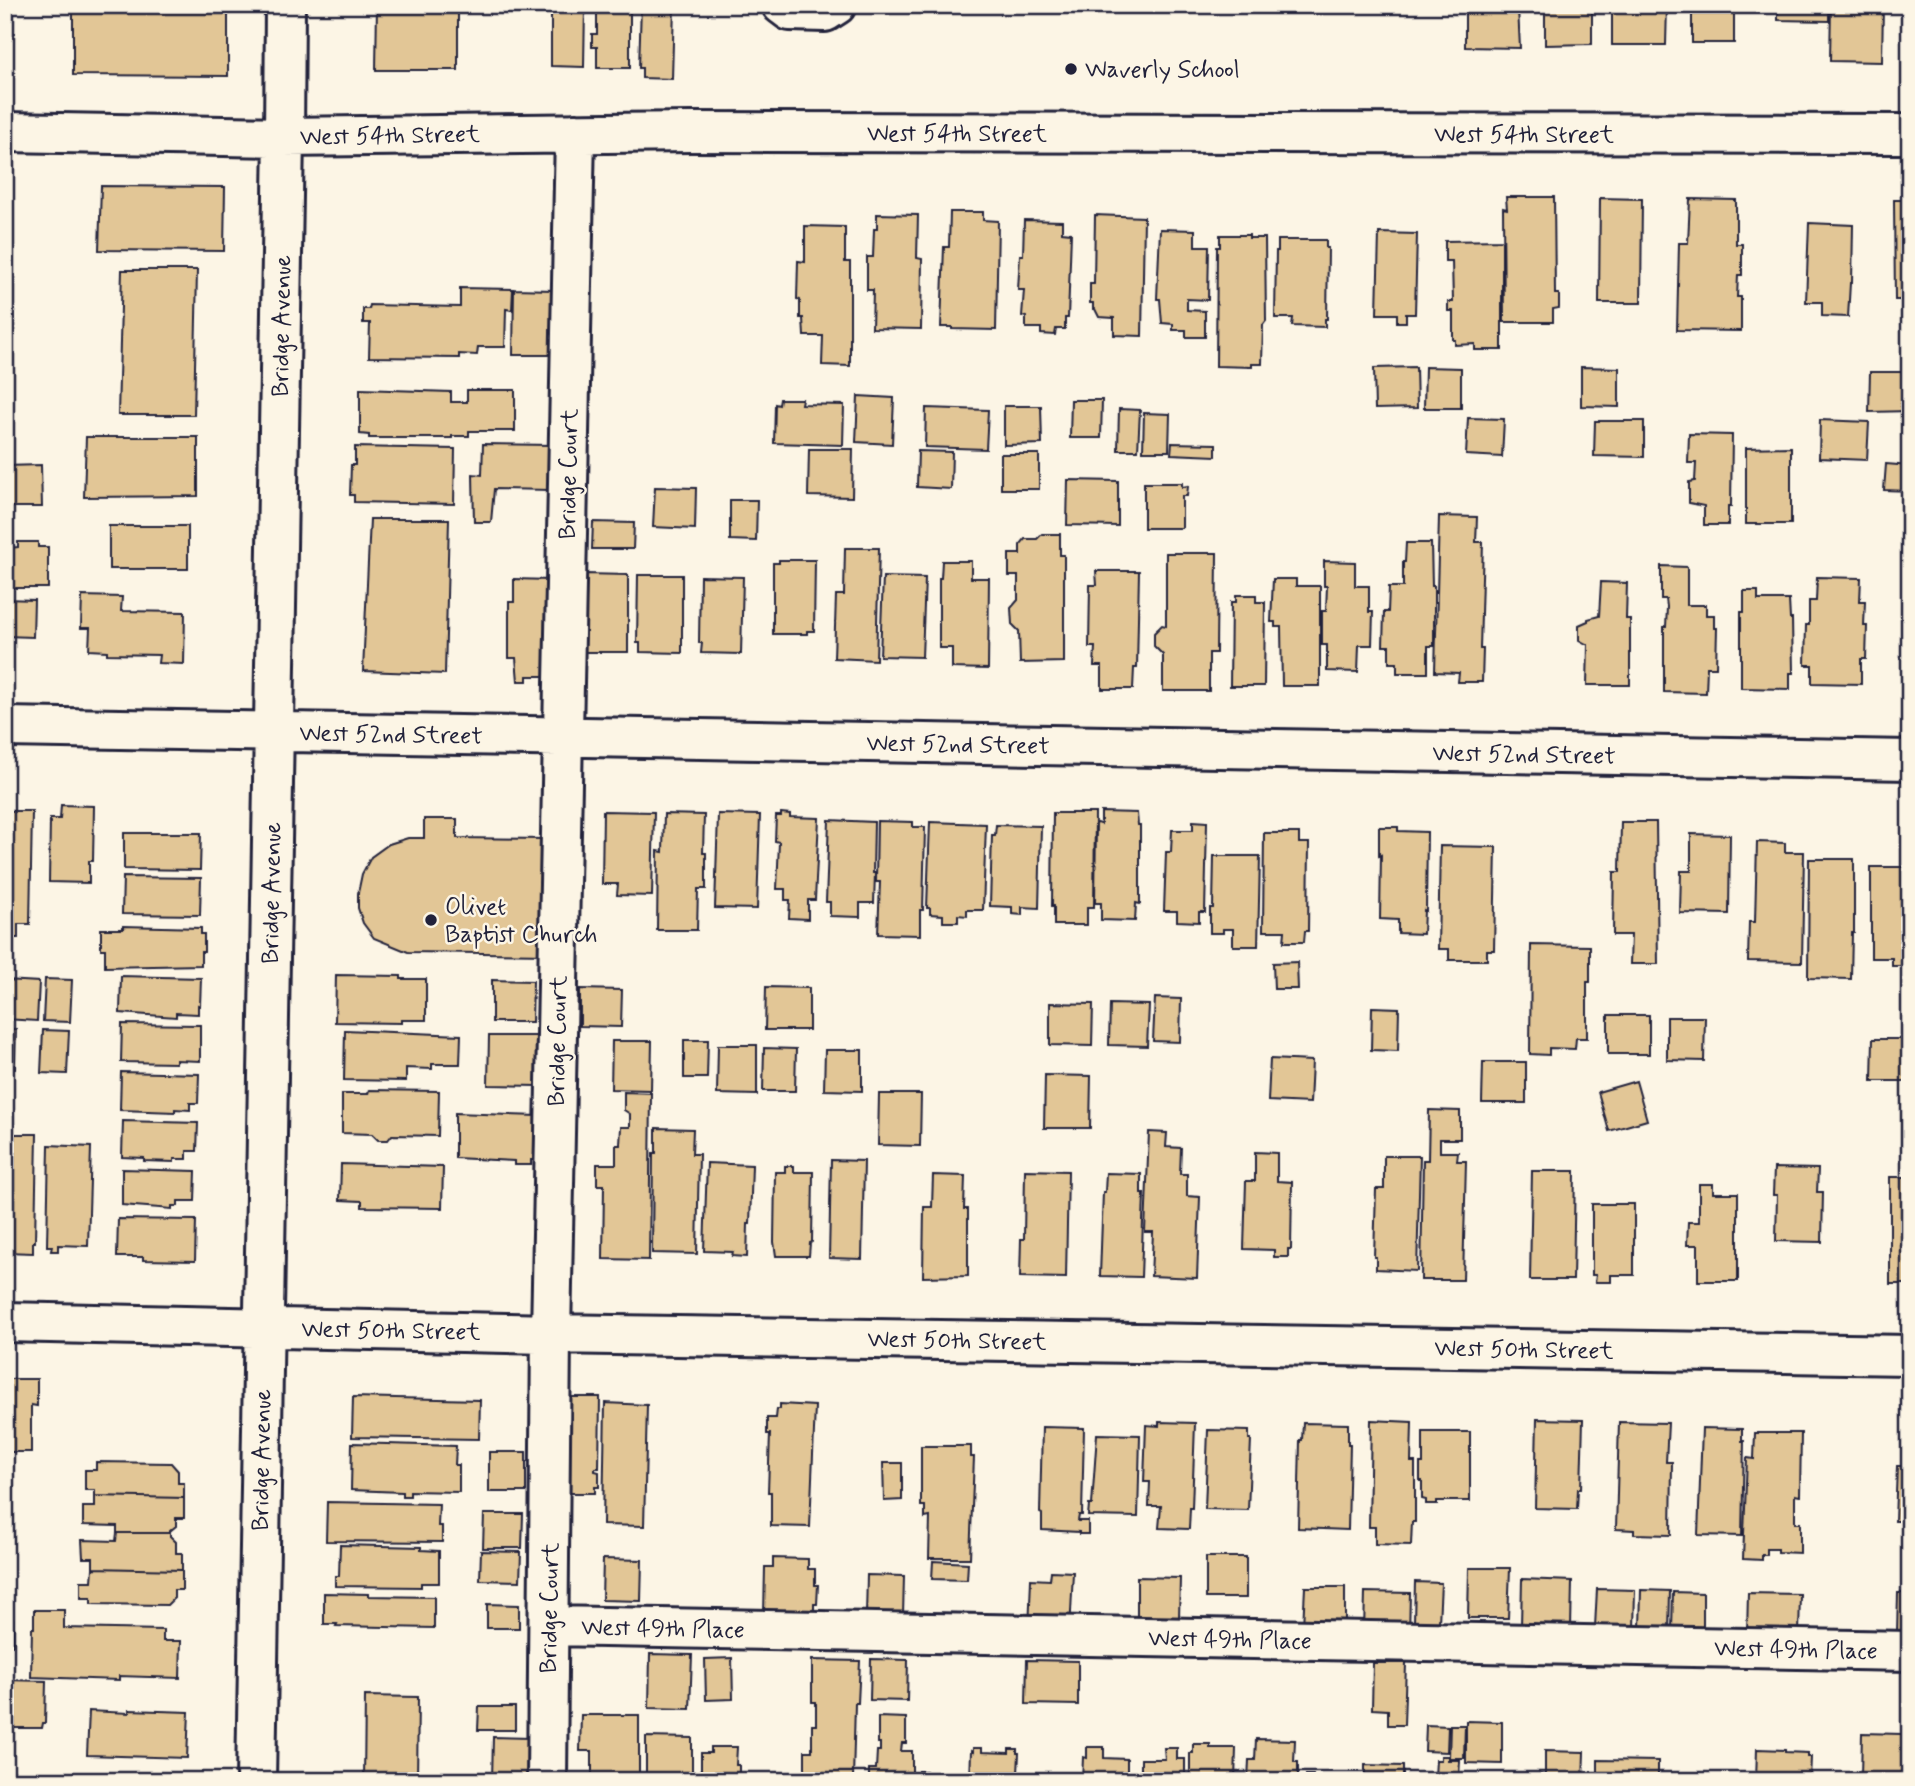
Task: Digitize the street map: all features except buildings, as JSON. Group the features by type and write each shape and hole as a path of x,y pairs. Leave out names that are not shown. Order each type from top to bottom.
{"street":[{"name":"Bridge Avenue","path":"256,1781 285,5"},
{"path":"782,5 790,11 825,12 836,5"},
{"name":"West 54th Street","path":"5,132 284,136 575,133 1910,134"},
{"name":"Bridge Court","path":"547,1781 551,1334 575,133"},
{"name":"West 52nd Street","path":"5,727 1910,760"},
{"name":"West 50th Street","path":"5,1322 551,1334 1910,1355"},
{"name":"West 49th Place","path":"549,1626 1910,1651"}],"place":[{"name":"Waverly School","path":"1071,69"},
{"name":"Olivet Baptist Church","path":"431,920"}]}
